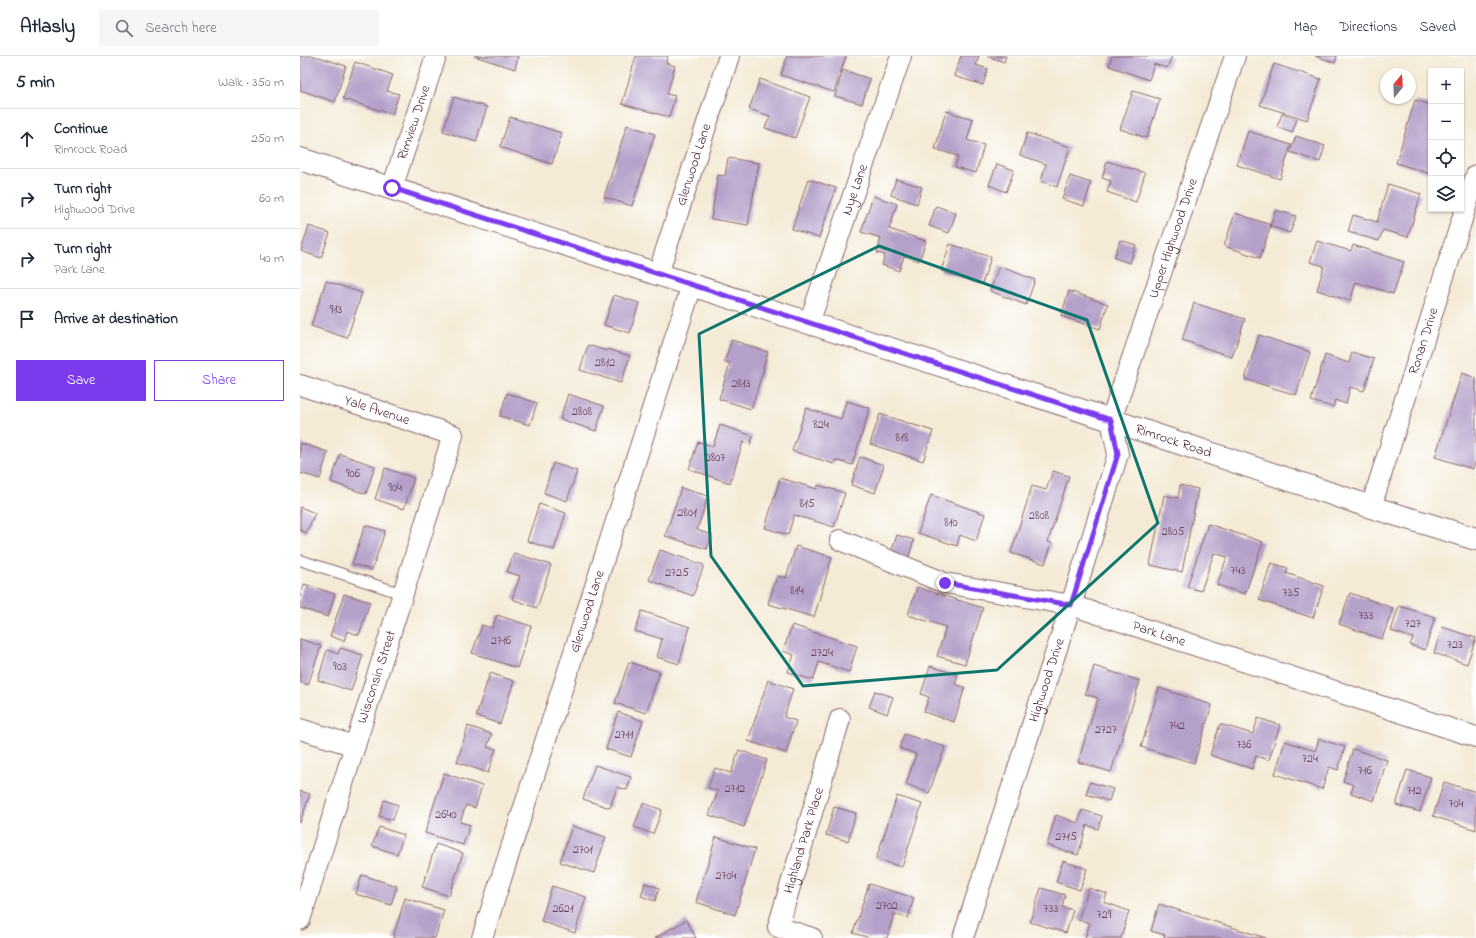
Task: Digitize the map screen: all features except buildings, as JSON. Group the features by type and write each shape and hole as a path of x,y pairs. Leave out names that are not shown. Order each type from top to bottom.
{"main road":[{"name":"Rimrock Road","path":"300,159 1111,420 1370,507 1476,539"}],"street":[{"name":"Rimview Drive","path":"392,188 436,56"},
{"name":"Glenwood Lane","path":"658,274 729,56"},
{"name":"Nye Lane","path":"809,323 901,56"},
{"name":"Upper Highwood Drive","path":"1111,420 1235,56"},
{"name":"Ronan Drive","path":"1370,507 1476,175"},
{"name":"Glenwood Lane","path":"482,938 692,285"},
{"name":"Yale Avenue","path":"300,385 453,435"},
{"name":"Highwood Drive","path":"963,938 1071,605 1118,454 1111,420"},
{"name":"Wisconsin Street","path":"302,907 355,746 453,435"},
{"name":"Park Lane","path":"840,540 945,583 1071,605 1476,737"},
{"name":"Highland Park Place","path":"812,938 778,927 840,719"},
{"path":"300,729 355,746"}],"lane":[{"path":"300,560 403,594"}],"highlighted area":[{"path":"879,246 1087,320 1158,523 997,670 803,686 711,556 699,334"}],"route":[{"path":"392,188 1111,420 1118,454 1071,605 945,583"}]}
